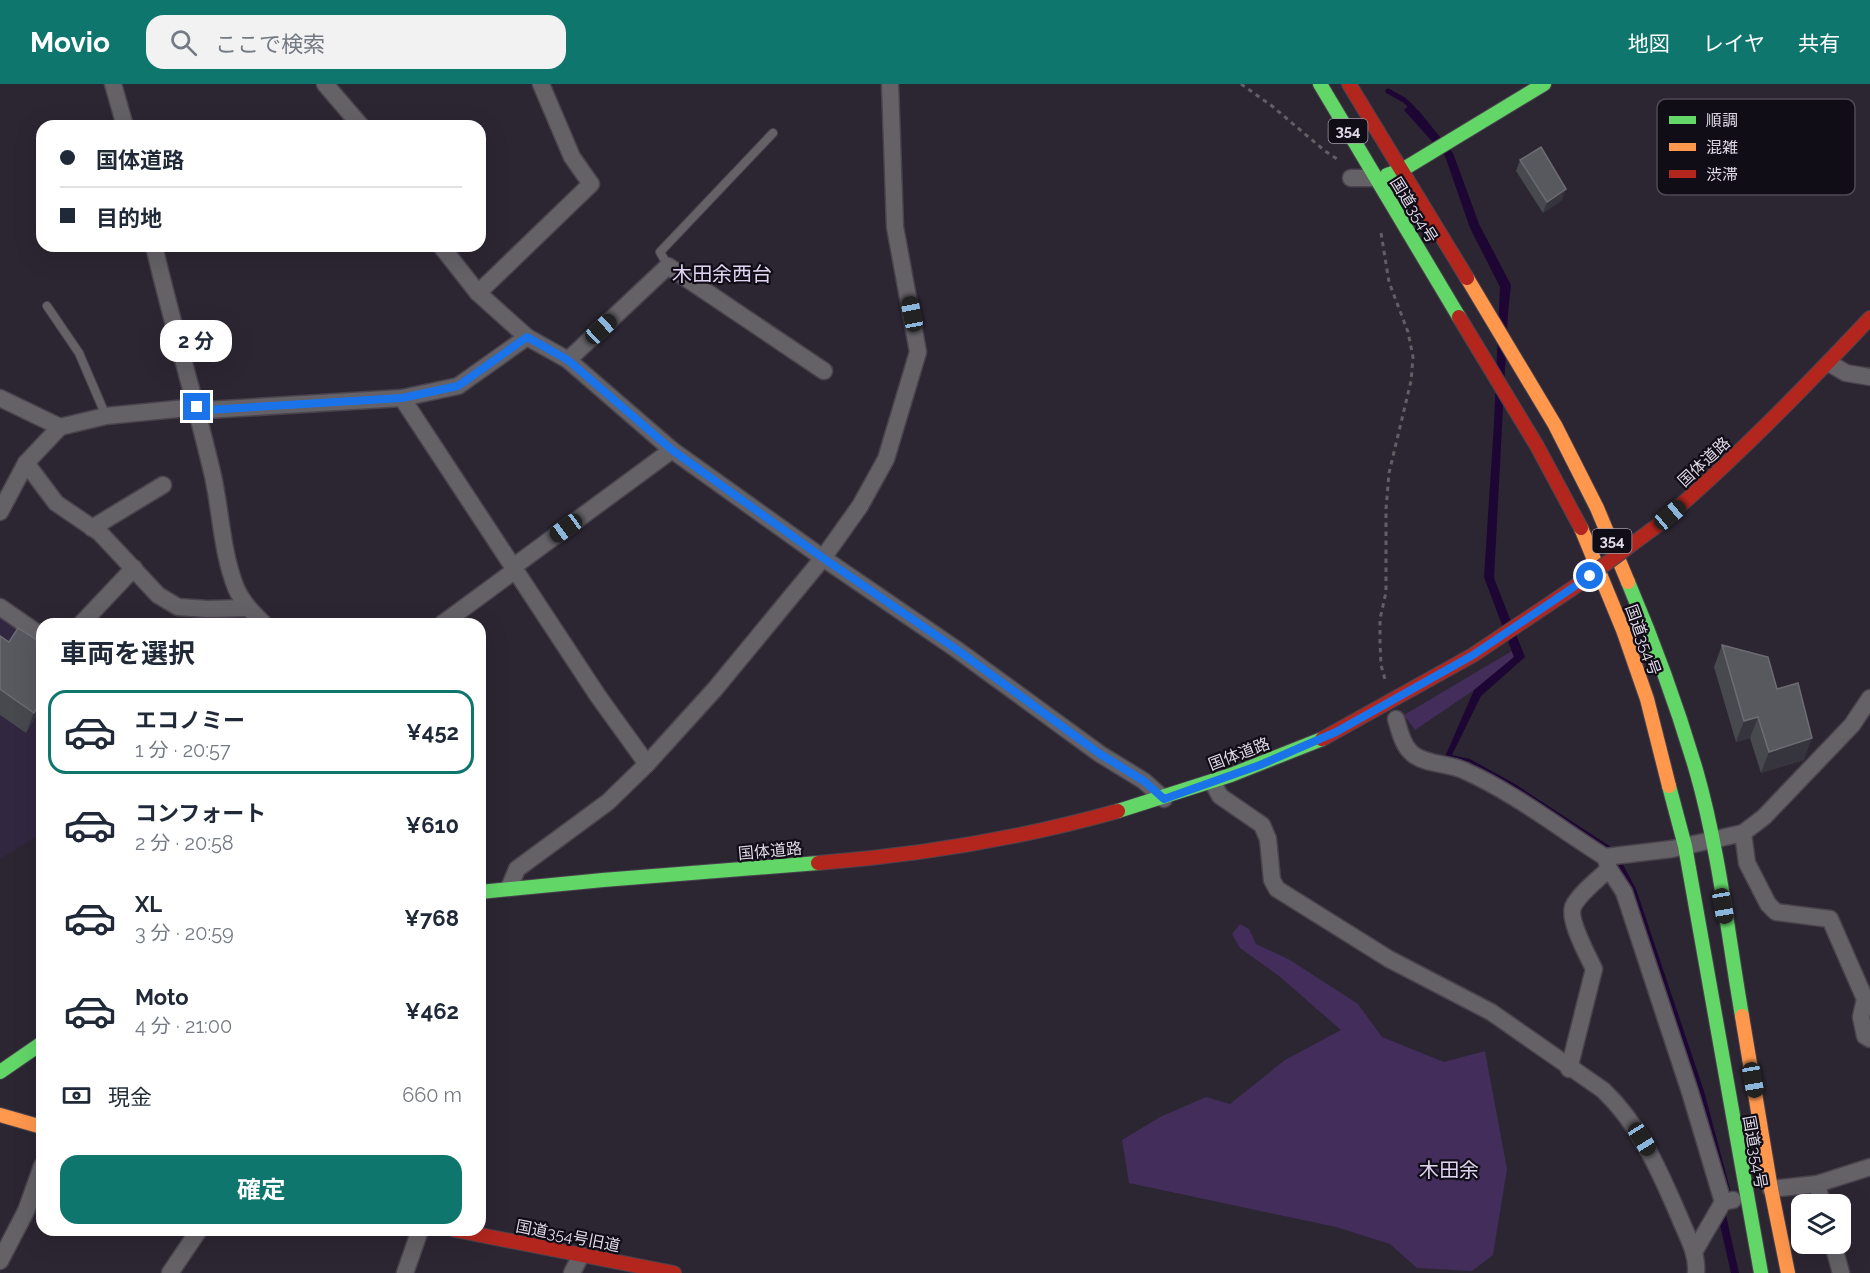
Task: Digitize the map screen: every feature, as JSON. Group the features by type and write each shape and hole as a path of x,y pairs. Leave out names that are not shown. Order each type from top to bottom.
{"main road":[{"name":"国道354号","path":"1320,84 1492,369 1576,517 1623,630 1647,699 1684,846 1761,1273"},
{"name":"国道354号","path":"1350,84 1555,425 1598,508 1652,638 1696,771 1712,841 1771,1189 1788,1273"},
{"path":"1375,178 1402,170 1544,84"},
{"name":"国体道路","path":"486,891 860,860 949,849 1058,827 1164,799 1260,765 1322,739 1473,655 1573,588 1658,525 1714,477 1870,318"},
{"path":"0,1072 36,1047"},
{"path":"0,1115 36,1125"},
{"name":"国道354号旧道","path":"486,1235 674,1273"}],"street":[{"path":"113,84 123,120"},
{"path":"325,84 356,120"},
{"path":"478,293 591,184 572,157 541,84"},
{"path":"509,888 517,869 608,802 647,764 715,689 823,558 860,506 886,459 918,352 895,227 890,84"},
{"path":"1351,178 1375,178"},
{"path":"156,252 218,496 228,561 237,589 258,618"},
{"path":"446,252 478,293 527,337 568,360 672,450 956,649 1100,754 1144,781 1164,799"},
{"path":"568,360 668,266 824,371"},
{"path":"0,512 26,463 60,427 106,416 197,407 207,410 402,398 458,386 527,337"},
{"path":"1828,363 1846,373 1870,377"},
{"path":"0,398 60,427"},
{"path":"402,398 598,696 647,764"},
{"path":"450,618 510,574 513,567 672,450"},
{"path":"26,463 56,503 115,546 158,595 178,607 249,608"},
{"path":"92,528 163,485"},
{"path":"87,618 134,568"},
{"path":"0,607 36,632"},
{"path":"1569,1069 1594,969 1572,918 1573,907 1607,863 1743,833 1764,817 1844,734 1870,698"},
{"path":"1396,719 1401,738 1415,756 1461,769 1508,795 1607,863 1624,891 1690,1092 1723,1202"},
{"path":"1213,783 1220,796 1262,825 1268,840 1272,880 1277,889 1389,959 1491,1012 1523,1033 1569,1069 1603,1090 1617,1103 1653,1157 1694,1252 1696,1273"},
{"path":"1743,833 1747,863 1768,904 1776,912 1830,919 1865,999 1862,1017 1865,1036 1870,1039"},
{"path":"1771,1189 1817,1184 1870,1167"},
{"path":"0,1261 26,1211 36,1183"},
{"path":"1817,1184 1820,1194"},
{"path":"1694,1252 1723,1202 1746,1196"},
{"path":"170,1273 195,1236"},
{"path":"405,1273 418,1236"},
{"path":"1835,1254 1840,1273"},
{"path":"572,1273 581,1255"}],"lane":[{"path":"668,266 660,252 773,133"},
{"path":"47,306 79,353 106,416"}],"path":[{"path":"1241,84 1343,163 1351,178"},
{"path":"1381,230 1389,282 1408,332 1413,357 1411,381 1389,473 1386,509 1386,592 1380,620 1380,642 1381,665 1387,687"}],"shaded area":[{"path":"1410,104 1419,111 1453,153 1479,224 1511,285 1494,578 1525,657 1481,696 1452,755 1470,759 1515,784 1611,847 1620,859 1636,889 1704,1091 1734,1204 1726,1215 1739,1273 1731,1273 1718,1216 1726,1206 1612,862 1444,759 1474,690 1514,657 1484,577 1500,287 1470,228 1445,156 1404,110"},
{"path":"0,613 36,638 36,837 0,859"},
{"path":"1512,651 1514,657 1474,690 1415,730 1404,715"},
{"path":"1240,924 1249,929 1256,944 1290,960 1358,1004 1382,1037 1444,1062 1485,1051 1507,1169 1493,1255 1472,1271 1417,1268 1390,1244 1336,1227 1129,1183 1122,1140 1160,1117 1206,1097 1230,1104 1285,1060 1341,1030 1279,976 1240,948 1232,934"}],"building":[{"path":"1541,147 1566,189 1547,202 1520,160"},
{"path":"18,628 36,639 36,710 34,713 0,689 0,636 9,642"},
{"path":"1722,645 1768,657 1777,689 1798,683 1812,738 1769,752 1758,717 1744,721"}],"waterway":[{"path":"1388,91 1413,108"}],"traffic: fast":[{"path":"1320,84 1459,317"},
{"path":"1387,175 1402,170 1544,84"},
{"path":"1628,582 1673,698 1704,800 1717,862 1742,1016"},
{"path":"1118,811 1231,775 1322,739"},
{"path":"1669,786 1685,846 1761,1273"},
{"path":"486,891 818,863"},
{"path":"0,1072 36,1047"}],"traffic: slow":[{"path":"1467,278 1555,425 1597,508 1628,582"},
{"path":"1581,528 1623,630 1647,699 1669,786"},
{"path":"1742,1016 1771,1189 1788,1273"},
{"path":"0,1115 36,1125"}],"traffic: jam":[{"path":"1349,84 1467,278"},
{"path":"1459,317 1537,446 1581,528"},
{"path":"1658,525 1767,424 1870,318"},
{"path":"1322,739 1473,655 1573,588 1658,525"},
{"path":"818,863 895,855 1007,838 1118,811"},
{"path":"486,1236 674,1273"}],"district":[{"name":"木田余西台","path":"722,274"},
{"name":"木田余","path":"1449,1170"}],"route":[{"path":"197,407 207,410 402,398 458,386 527,337 568,360 672,450 956,649 1100,754 1144,781 1164,799 1260,765 1336,732 1473,655 1590,576"}]}
